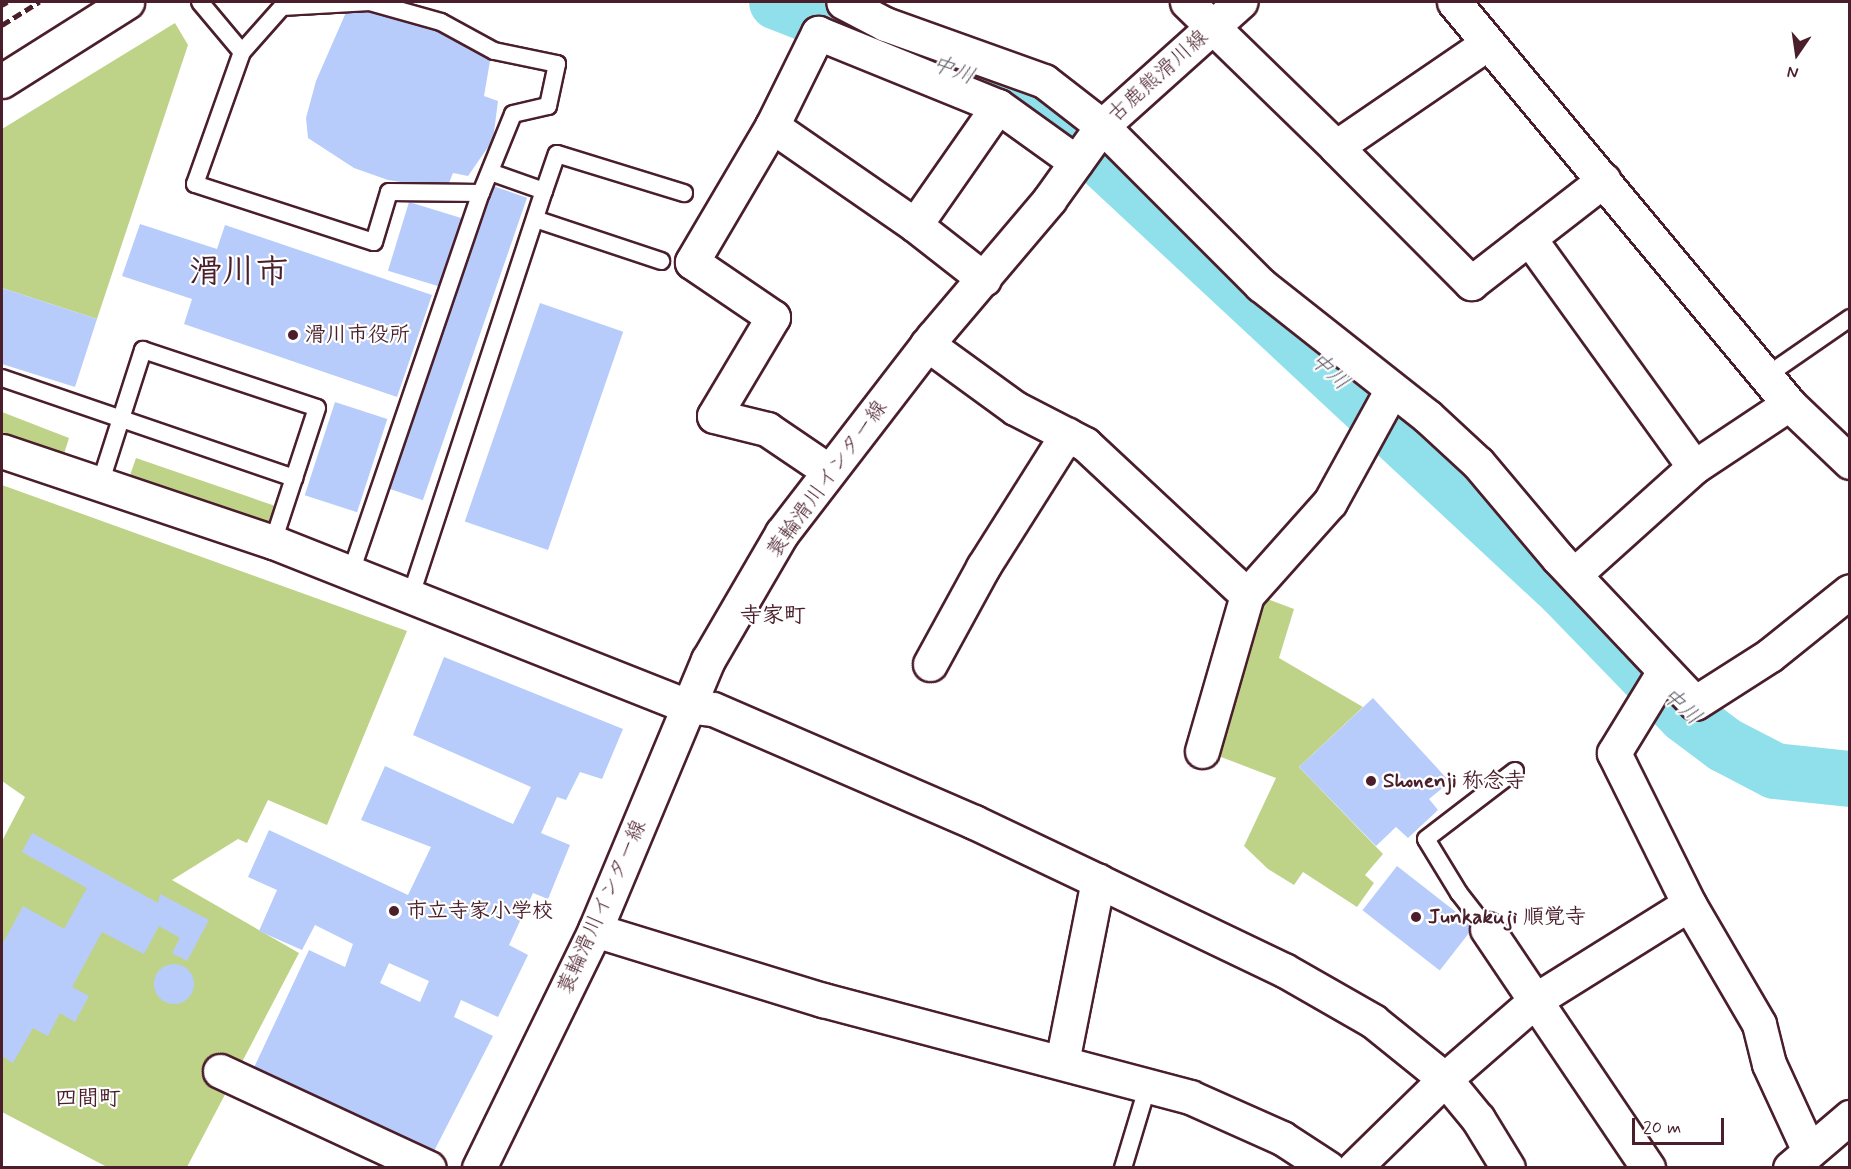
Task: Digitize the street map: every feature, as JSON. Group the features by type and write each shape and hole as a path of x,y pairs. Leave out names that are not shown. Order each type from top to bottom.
{"street":[{"path":"2,81 127,2"},
{"path":"843,2 885,24 1044,81 1102,126 1261,285 1391,391 1427,416 1478,463 1575,574 1695,703 1770,655 1850,591"},
{"path":"1187,2 1214,26 1471,283 1604,180"},
{"name":"古鹿熊滑川線","path":"1102,126 1240,2"},
{"path":"1454,2 1789,404 1850,462"},
{"path":"829,471 767,429 714,416 773,317 692,262 772,126 818,33 998,106 1076,162"},
{"path":"1336,147 1488,43"},
{"path":"915,225 998,106"},
{"path":"772,126 915,225 984,279"},
{"name":"蓑輪滑川インター線","path":"479,1167 595,930 708,660 782,533 927,344 984,279 1102,126"},
{"path":"1529,238 1694,467"},
{"path":"927,344 1015,408 1085,444 1247,595"},
{"path":"1202,751 1247,595 1330,502 1391,391"},
{"path":"1575,574 1694,467 1789,404"},
{"path":"930,664 983,567 1066,434"},
{"path":"2,451 273,542 687,706 713,709 974,822 1284,970 1373,1021 1445,1079 1478,1119 1508,1167"},
{"path":"1664,671 1614,753 1689,904 1760,1024 1769,1065 1800,1159 1850,1117"},
{"path":"1062,1062 1098,881"},
{"path":"1354,1167 1445,1079 1537,999 1689,904"},
{"path":"1487,929 1537,999 1648,1167"},
{"path":"595,930 822,1000 1190,1097 1282,1138 1328,1167"},
{"path":"220,1071 429,1167"}],"lane":[{"path":"201,2 242,52"},
{"path":"351,572 481,193 513,114 548,106 557,64 494,51 441,22 370,2 282,8 242,52 195,184 375,242 389,192 481,193"},
{"path":"411,595 557,154 684,194"},
{"path":"490,172 544,191"},
{"path":"535,219 662,261"},
{"path":"1766,376 1850,318"},
{"path":"100,484 143,350 317,408 273,542"},
{"path":"2,378 294,478"},
{"path":"1487,929 1459,893 1426,839 1515,771"},
{"path":"1123,1167 1148,1085"}],"green space":[{"path":"175,23 188,45 97,319 2,288 2,129"},
{"path":"2,412 69,438 63,457 2,436"},
{"path":"136,458 277,507 270,527 129,479"},
{"path":"2,485 407,631 327,825 268,800 247,843 238,839 172,880 299,953 187,1167 107,1167 2,1112 2,841 25,797 2,781"},
{"path":"1262,597 1294,609 1279,658 1363,707 1299,767 1383,854 1365,875 1374,883 1357,907 1303,872 1294,885 1268,869 1244,846 1276,778 1208,752"}],"building":[{"path":"347,10 407,17 464,42 490,61 484,96 498,101 493,140 468,176 453,173 449,183 414,184 388,180 354,168 308,138 306,118 316,81"},
{"path":"493,186 527,198 423,500 389,489"},
{"path":"409,202 464,219 443,288 388,271"},
{"path":"140,224 217,249 225,225 432,295 397,397 184,324 192,299 122,276"},
{"path":"2,288 97,319 75,387 2,364"},
{"path":"540,303 623,332 548,550 465,521"},
{"path":"335,402 387,419 357,512 305,495"},
{"path":"444,657 623,729 602,779 580,772 566,800 557,797 541,833 570,845 548,899 533,893 509,945 528,955 498,1017 461,1000 454,1017 493,1036 431,1157 251,1074 309,950 345,967 353,944 315,925 302,950 259,931 277,890 248,877 269,830 408,895 431,847 361,820 385,766 513,824 531,787 413,735","holes":["389,963 429,981 420,1002 380,983"]},
{"path":"1373,698 1450,782 1429,799 1438,810 1408,838 1396,827 1376,846 1299,767"},
{"path":"32,833 158,903 160,894 209,920 187,961 172,953 180,938 159,926 144,954 102,932 72,987 89,996 75,1022 60,1013 48,1036 33,1028 13,1063 2,1056 2,945 23,906 64,929 87,888 22,852"},
{"path":"1397,866 1474,926 1440,970 1363,910"},
{"path":"174,964 182,965 188,970 193,976 193,992 188,998 182,1003 174,1004 166,1003 160,998 155,992 154,984 155,976 160,970 166,965"}],"waterway":[{"name":"中川","path":"777,2 1016,95 1075,135 1564,590 1685,715 1725,745 1775,771 1850,779"}],"railway":[{"path":"2,5 7,2"},
{"path":"2,25 39,2"}],"place":[{"name":"滑川市役所","path":"293,335"},
{"name":"Shonenji 称念寺","path":"1371,781"},
{"name":"市立寺家小学校","path":"394,911"},
{"name":"Junkakuji 順覚寺","path":"1416,917"}],"district":[{"name":"滑川市","path":"239,274"},
{"name":"寺家町","path":"773,617"},
{"name":"四間町","path":"88,1100"}]}
